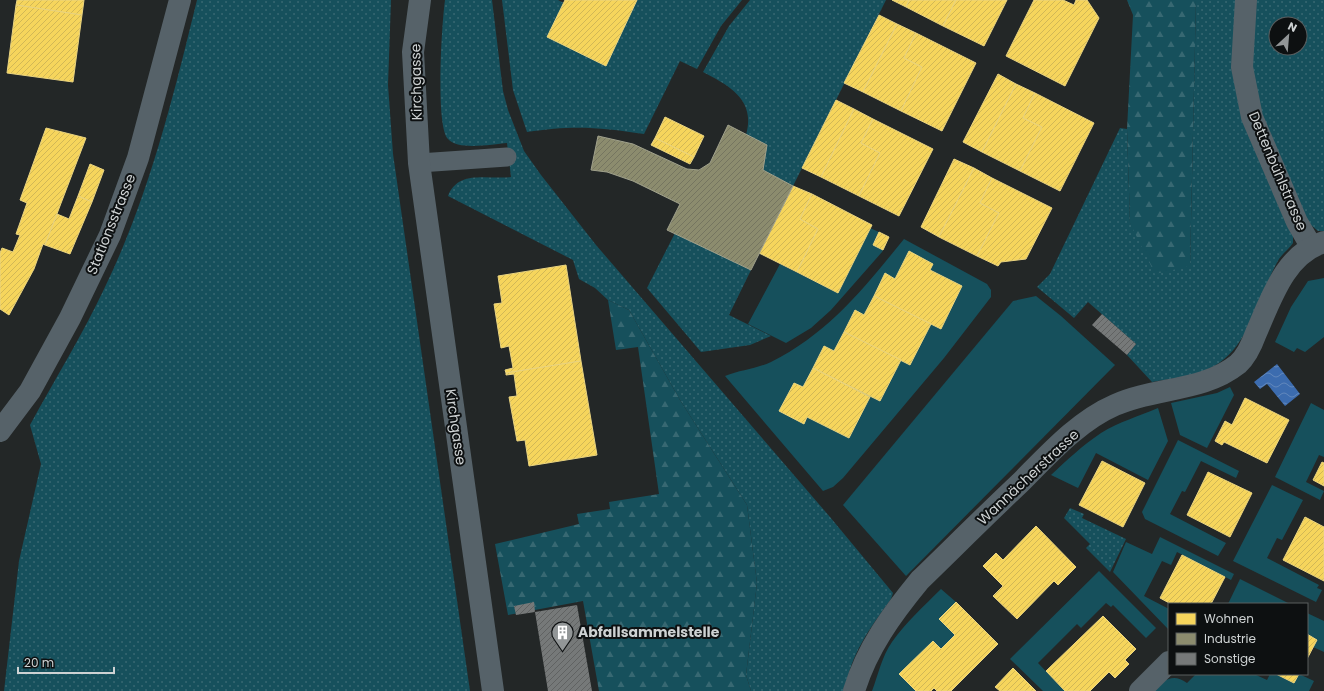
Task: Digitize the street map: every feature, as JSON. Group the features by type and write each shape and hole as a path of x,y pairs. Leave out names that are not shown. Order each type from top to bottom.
{"street":[{"name":"Stationsstrasse","path":"0,430 30,391 70,318 110,235 138,158 180,0"},
{"name":"Kirchgasse","path":"420,0 413,52 419,163 493,691"},
{"name":"Dettenbühlstrasse","path":"1246,0 1242,67 1252,117 1297,222 1318,244"},
{"name":"Wannächerstrasse","path":"854,691 872,644 904,599 920,580 1044,459 1090,420 1115,405 1158,391 1206,382 1225,373 1239,363 1249,349 1276,289 1292,263 1318,244"},
{"path":"1140,691 1168,663"}],"lane":[{"path":"419,163 507,158"}],"green space":[{"path":"197,0 391,0 388,85 393,154 470,691 4,691 19,561 41,464 30,425 96,305 121,253 135,218 169,110"},
{"path":"445,0 492,0 503,91 508,110 524,151 596,245 830,517 893,593 891,599 862,642 856,654 851,666 845,691 751,691 746,675 757,583 747,505 680,400 629,310 608,300 595,288 579,279 573,260 448,196 459,182 467,179 484,177 511,177 507,143 476,146 459,145 448,139 444,130 440,72"},
{"path":"502,0 558,0 564,3 605,65 637,0 742,0 721,26 697,69 680,61 644,134 586,128 558,128 527,132 513,90"},
{"path":"750,0 886,0 793,186 763,170 767,145 746,135 748,123 744,103 731,89 703,72 729,26"},
{"path":"1127,0 1196,0 1190,266 1155,274 1130,223 1127,129 1133,15"},
{"path":"1196,0 1237,0 1234,53 1293,233 1293,243 1279,259 1247,329 1230,354 1219,363 1204,371 1187,376 1152,382 1127,355 1136,344 1088,302 1074,318 1037,287 1050,274 1120,128 1127,129 1130,223 1190,266"},
{"path":"1252,0 1324,0 1324,231 1318,231 1306,221 1262,122 1251,78"},
{"path":"870,228 879,232 873,245 883,250 882,252 831,310 811,328 786,343 748,324 780,264 838,293"},
{"path":"675,233 751,270 729,315 771,336 750,345 701,352 647,288"},
{"path":"904,239 987,284 991,290 991,297 944,358 843,478 833,487 823,491 725,376 771,362 811,337 860,292"},
{"path":"1324,278 1324,337 1305,352 1297,348 1294,352 1275,342 1291,307 1308,281"},
{"path":"1036,296 1061,316 1115,365 906,576 843,505 1013,301"},
{"path":"608,300 629,310 680,400 747,505 757,583 746,675 751,691 599,691 583,601 508,615 495,544 579,524 577,514 610,509 609,502 659,494 638,347 616,350"},
{"path":"1230,387 1234,395 1207,448 1180,435 1171,403 1217,393"},
{"path":"1311,403 1324,410 1324,457 1319,455 1306,482 1324,491 1320,500 1275,477"},
{"path":"1158,408 1168,441 1148,480 1096,453 1078,488 1051,475 1069,458 1101,433 1122,422"},
{"path":"1178,440 1239,471 1236,478 1201,461 1185,492 1182,491 1170,514 1226,543 1218,556 1145,519 1142,512"},
{"path":"1272,485 1303,500 1282,540 1277,538 1267,558 1319,585 1317,588 1322,590 1316,602 1233,561"},
{"path":"1070,508 1084,514 1082,518 1126,539 1110,572 1086,548 1090,544 1064,518"},
{"path":"1160,537 1234,574 1231,580 1177,552 1171,565 1162,561 1144,596 1168,608 1168,629 1113,572 1126,542 1152,554"},
{"path":"1099,571 1156,628 1146,638 1113,605 1111,607 1106,603 1081,628 1077,624 1038,663 1065,691 1043,691 1010,659"},
{"path":"1240,579 1288,603 1228,603"},
{"path":"941,589 956,602 939,619 955,635 941,649 899,674 916,691 872,691 883,659 892,642 909,621"},
{"path":"1308,613 1324,621 1324,652 1313,647 1317,640 1308,635"},
{"path":"1195,675 1256,675 1267,680 1270,675 1278,675 1294,683 1298,675 1301,675 1314,681 1309,691 1152,691 1164,681 1172,678 1177,678 1187,683"}],"water":[{"path":"1277,364 1300,394 1285,406 1267,384 1260,389 1254,382"}],"building: Wohnen":[{"path":"17,0 84,0 82,15 16,5"},
{"path":"565,0 637,0 606,66 547,37"},
{"path":"892,0 909,0 906,7"},
{"path":"909,0 956,0 943,26 906,7"},
{"path":"956,0 1007,0 984,46 943,26"},
{"path":"1034,0 1063,0 1074,5 1076,0 1087,0 1099,18 1065,86 1006,56"},
{"path":"16,5 82,15 73,82 7,73"},
{"path":"879,15 897,24 863,92 844,83"},
{"path":"897,24 916,33 904,58 922,67 901,111 863,92"},
{"path":"916,33 976,63 942,131 901,111 922,67 904,58"},
{"path":"998,74 1016,84 982,152 963,142"},
{"path":"1016,84 1035,93 1023,118 1042,127 1020,171 982,152"},
{"path":"1035,93 1094,123 1060,191 1020,171 1042,127 1023,118"},
{"path":"836,100 854,109 821,177 802,168"},
{"path":"854,109 873,119 861,143 880,153 859,196 821,177"},
{"path":"665,117 704,136 694,157 655,138"},
{"path":"873,119 933,149 899,216 859,196 880,153 861,143"},
{"path":"46,128 86,138 45,245 43,244 34,269 9,315 0,309 0,253 2,248 13,252 20,235 16,234 27,203 20,200"},
{"path":"655,138 694,157 690,164 651,145"},
{"path":"954,159 974,168 939,237 921,227"},
{"path":"90,164 104,170 92,202 78,196"},
{"path":"974,168 992,178 980,203 999,213 977,256 939,237"},
{"path":"992,178 1052,208 1026,259 1001,262 998,266 977,256 999,213 980,203"},
{"path":"793,186 812,194 800,219 818,229 797,272 759,253"},
{"path":"812,194 872,225 838,293 797,272 818,229 800,219"},
{"path":"78,196 92,202 70,254 45,245 57,214 69,219"},
{"path":"879,232 889,237 883,250 873,245"},
{"path":"909,251 933,264 930,270 962,286 941,329 874,296 885,273 895,279"},
{"path":"566,265 581,361 506,373 505,370 513,368 509,346 501,348 494,304 502,303 498,276"},
{"path":"874,296 931,324 910,365 844,332 855,310 864,315"},
{"path":"844,332 901,360 880,401 813,368 824,346 834,351"},
{"path":"581,361 597,455 529,466 525,440 517,441 509,397 517,396 514,374 506,375 506,373"},
{"path":"813,368 870,397 849,438 807,417 804,424 779,411 794,383 803,387"},
{"path":"1245,398 1289,420 1267,463 1224,442 1222,445 1215,441 1225,421 1232,425"},
{"path":"1102,461 1145,483 1123,527 1079,505"},
{"path":"1322,462 1324,463 1324,486 1313,480"},
{"path":"1208,472 1252,493 1230,537 1187,515"},
{"path":"1305,517 1324,527 1324,581 1283,560"},
{"path":"1036,526 1076,567 1058,585 1054,581 1017,619 993,596 1003,586 983,566 996,553 1003,560"},
{"path":"1182,555 1225,577 1212,603 1169,603 1160,598"},
{"path":"956,602 998,644 951,691 937,691 934,688 931,691 916,691 899,674 933,641 941,649 955,635 939,619"},
{"path":"1103,616 1136,649 1125,660 1129,664 1115,678 1109,672 1090,691 1065,691 1046,671"},
{"path":"1308,635 1317,640 1308,657"},
{"path":"1013,668 1036,691 1000,691 995,687"},
{"path":"1278,675 1298,675 1294,683"}],"building: Industrie":[{"path":"728,125 767,145 763,170 793,186 751,270 667,230 680,204 633,181 607,172 591,170 598,136 633,144 687,169 699,170 710,163"}],"building: Sonstige":[{"path":"1102,314 1136,344 1127,355 1092,325"},
{"path":"534,602 535,612 516,615 514,606"},
{"name":"Abfallsammelstelle","path":"577,605 592,691 548,691 535,612"}],"place":[{"name":"Abfallsammelstelle","path":"563,652"}]}
